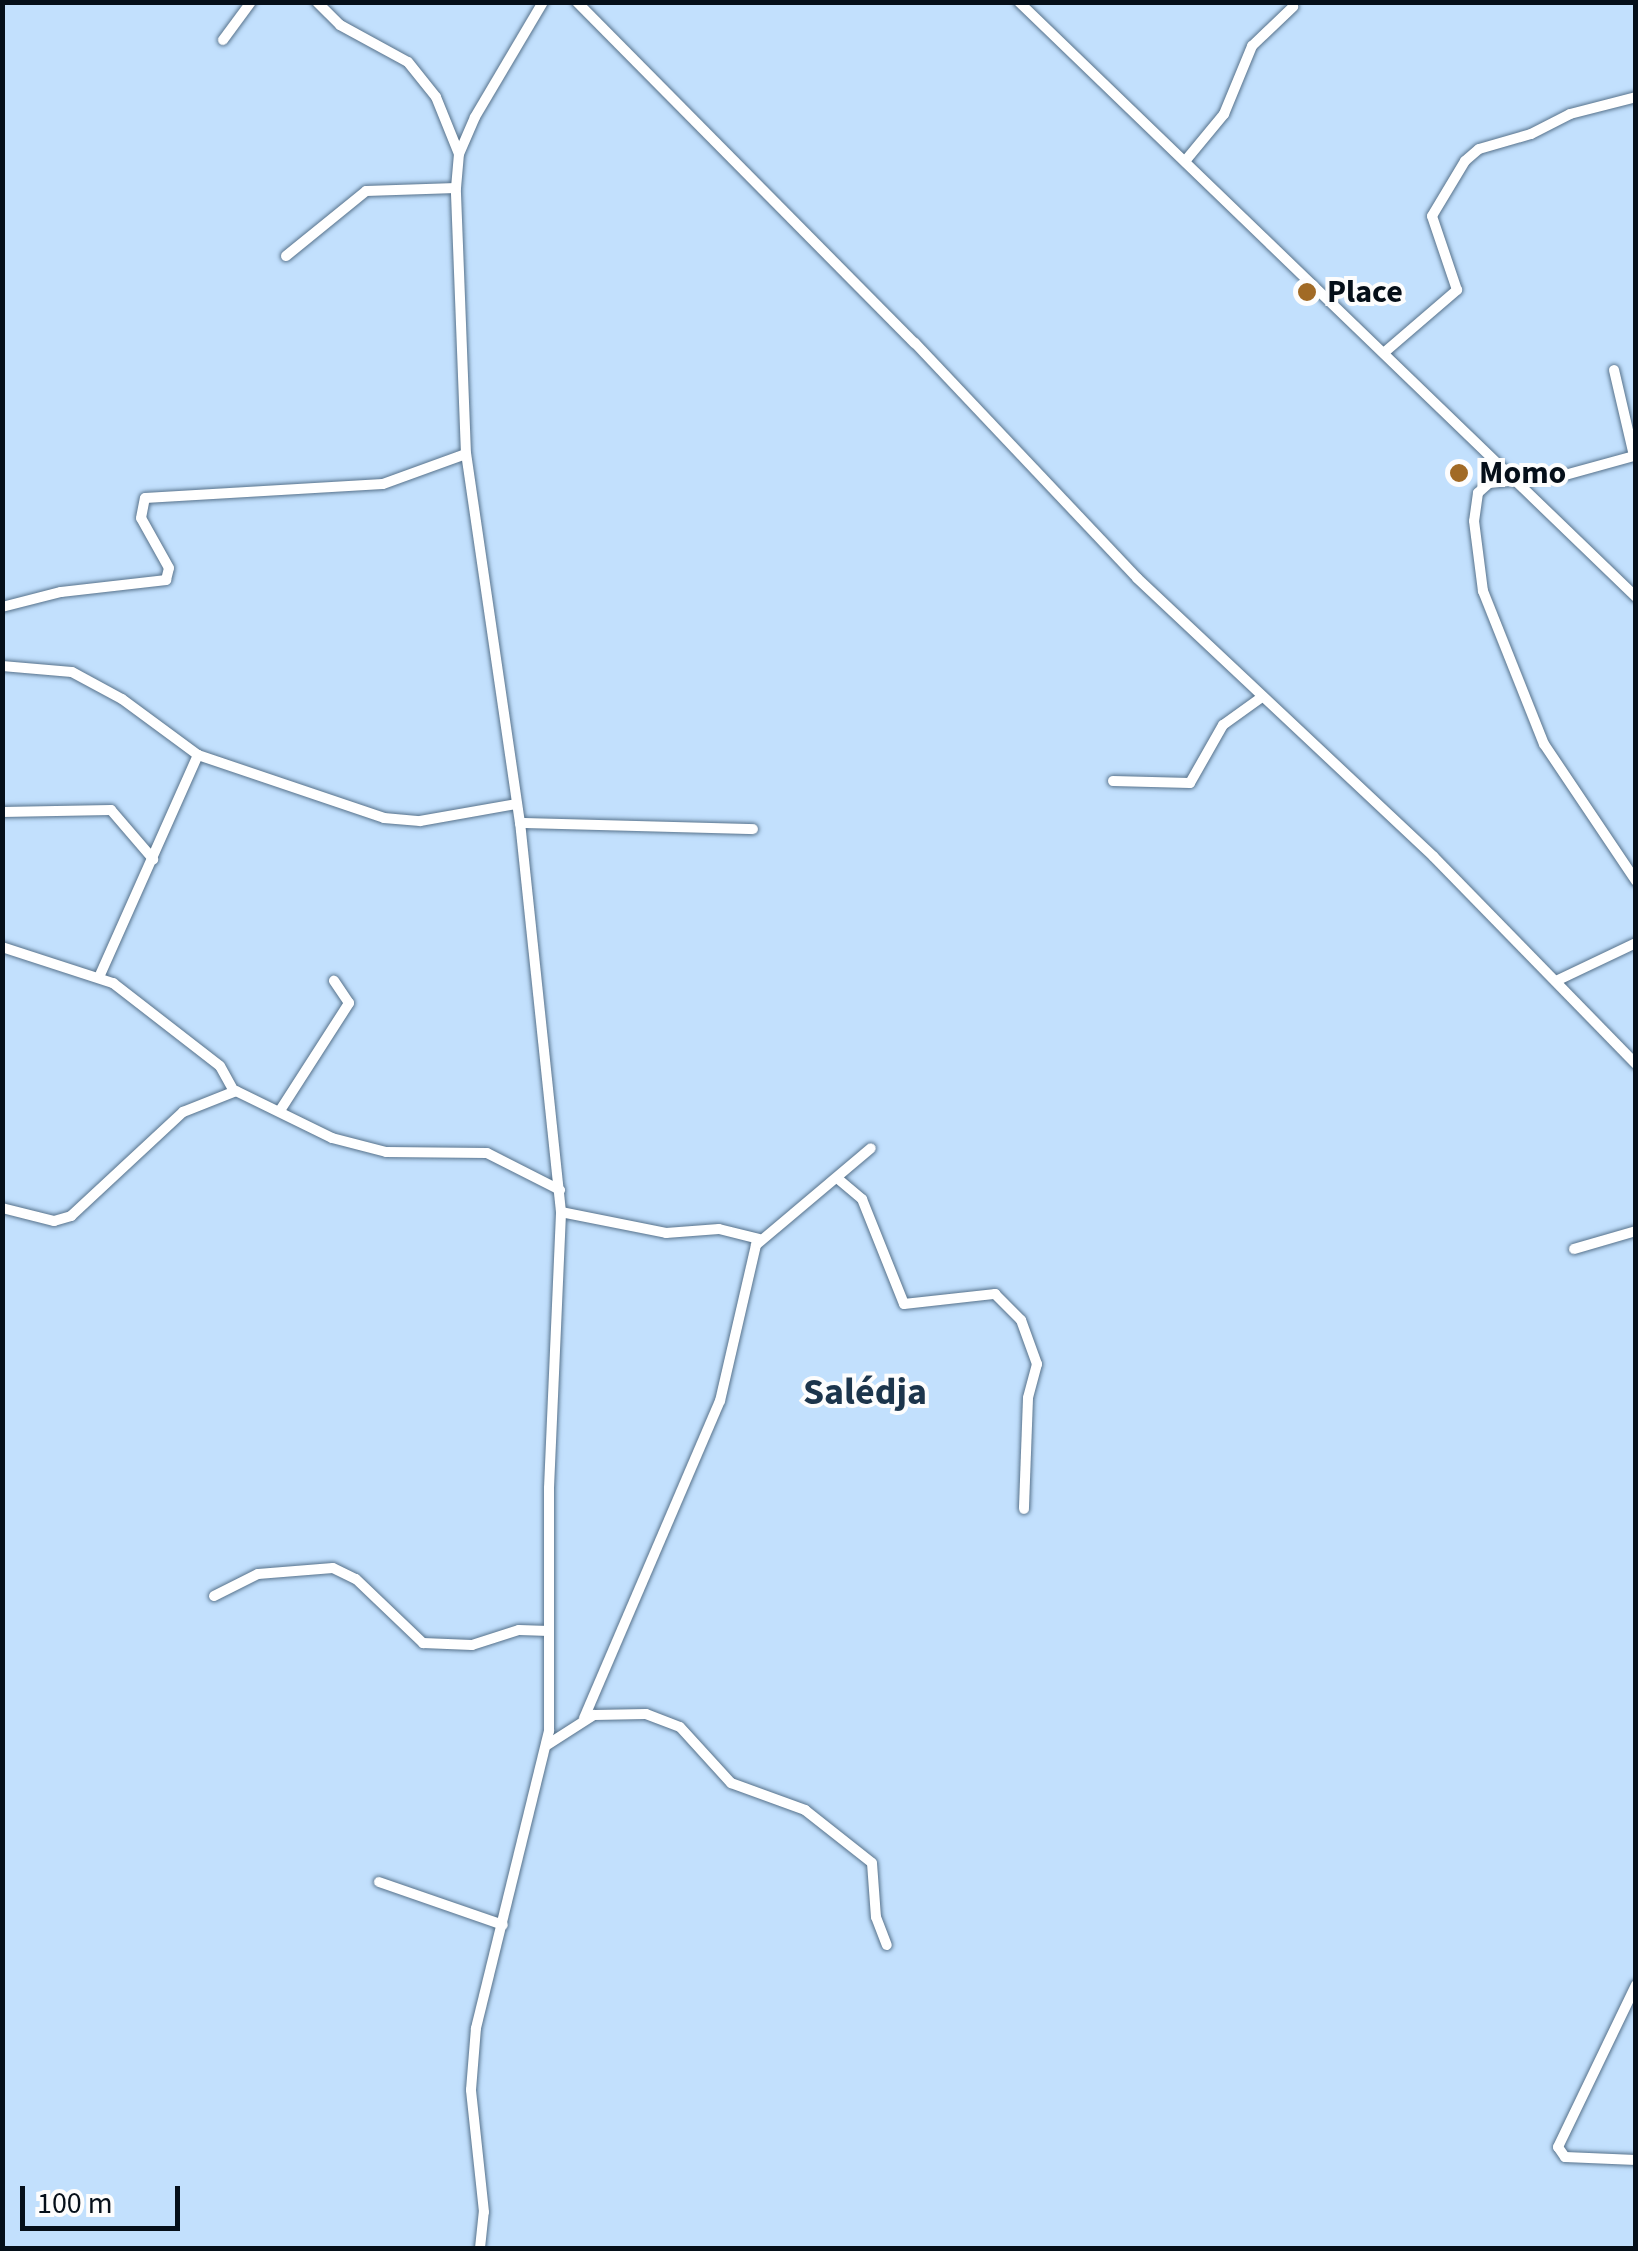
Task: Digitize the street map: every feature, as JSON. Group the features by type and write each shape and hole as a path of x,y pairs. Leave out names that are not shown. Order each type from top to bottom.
{"street":[{"path":"223,40 252,2"},
{"path":"317,2 340,25 408,62 436,97 458,154 466,454 520,823 560,1190 546,1746 473,2060 474,2149 484,2212 480,2248"},
{"path":"458,154 543,2"},
{"path":"577,2 915,343 1116,557 1556,981 1636,1064"},
{"path":"1019,2 1386,350 1512,479 1636,596"},
{"path":"1186,160 1224,114 1252,46 1293,6"},
{"path":"1386,350 1457,290 1432,216 1465,161 1479,148 1531,134 1570,114 1636,97"},
{"path":"286,256 366,191 456,188"},
{"path":"1614,370 1635,456 1565,475 1489,483 1478,493 1474,521 1483,592 1544,744 1636,881"},
{"path":"2,607 61,592 166,580 168,565 141,518 145,498 382,484 466,454"},
{"path":"2,666 77,674 198,755 406,822 516,804"},
{"path":"1113,780 1190,783 1223,726 1262,697"},
{"path":"100,975 198,755"},
{"path":"2,812 111,810 153,859"},
{"path":"520,823 753,829"},
{"path":"1556,981 1636,944"},
{"path":"2,947 100,975 220,1066 234,1091 281,1109 332,1138 386,1152 487,1153 560,1190"},
{"path":"281,1109 349,1003 334,981"},
{"path":"2,1208 54,1220 71,1216 184,1112 234,1091"},
{"path":"546,1746 584,1718 720,1402 759,1238 871,1148"},
{"path":"838,1178 862,1200 904,1304 995,1294 1021,1320 1037,1364 1028,1398 1024,1509"},
{"path":"561,1212 666,1233 720,1229 759,1238"},
{"path":"1574,1248 1636,1231"},
{"path":"214,1596 258,1574 333,1568 356,1579 423,1643 472,1645 519,1630 549,1631"},
{"path":"584,1718 646,1714 669,1720 731,1782 778,1796 828,1827 874,1866 874,1905 887,1945"},
{"path":"379,1882 502,1926"},
{"path":"1636,1986 1558,2147 1565,2157 1636,2160"}],"place":[{"name":"Place","path":"1307,292"},
{"name":"Momo","path":"1459,473"}],"district":[{"name":"Salédja","path":"865,1393"}]}
